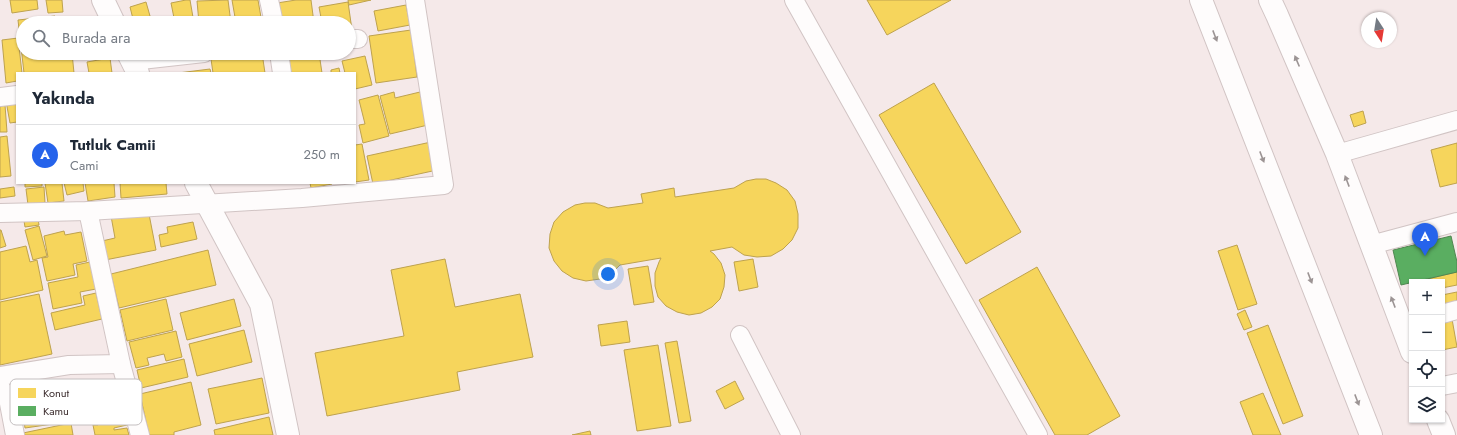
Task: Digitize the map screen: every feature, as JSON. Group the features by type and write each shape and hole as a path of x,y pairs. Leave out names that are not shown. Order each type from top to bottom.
{"street":[{"path":"103,0 111,16"},
{"path":"269,0 272,16"},
{"path":"0,213 88,211 207,203 301,190 444,185 415,0"},
{"path":"794,0 1038,435"},
{"path":"1201,0 1371,435"},
{"path":"1270,0 1336,154 1371,245 1407,323 1412,351"},
{"path":"133,62 149,60"},
{"path":"280,60 282,72"},
{"path":"0,97 16,95"},
{"path":"1336,154 1457,120"},
{"path":"197,184 261,304 288,435"},
{"path":"88,211 125,379"},
{"path":"1371,245 1457,222"},
{"path":"1445,313 1457,310"},
{"path":"740,335 791,435"},
{"path":"0,376 69,365 121,364"},
{"path":"1445,385 1457,383"},
{"path":"3,395 10,418"},
{"path":"1439,423 1444,435"},
{"path":"12,425 15,435"},
{"path":"137,425 140,435"}],"building: Konut":[{"path":"10,0 37,0 38,9 12,13"},
{"path":"46,0 62,0 63,12 48,13"},
{"path":"190,0 193,16 174,16 171,3"},
{"path":"228,0 230,16 198,16 197,1"},
{"path":"232,0 258,0 261,16 235,16"},
{"path":"296,0 311,0 313,16 279,16 277,3"},
{"path":"348,0 371,0 349,5"},
{"path":"867,0 951,0 887,35"},
{"path":"146,2 150,16 132,16 130,7"},
{"path":"348,2 350,16 321,16 319,7"},
{"path":"406,5 410,25 378,31 374,11"},
{"path":"411,30 417,77 376,83 369,36"},
{"path":"16,38 16,60 21,60 22,72 16,72 16,81 6,83 2,40"},
{"path":"365,56 372,85 356,89 356,72 345,72 342,61 356,60 356,58"},
{"path":"23,60 73,60 74,72 24,72"},
{"path":"110,60 112,72 89,72 87,62"},
{"path":"211,60 263,60 265,72 213,72"},
{"path":"286,60 320,60 322,72 288,72"},
{"path":"339,68 340,72 331,72 331,70"},
{"path":"210,69 211,72 186,72"},
{"path":"934,83 1021,232 966,264 879,115"},
{"path":"394,92 395,98 420,92 428,125 390,134 380,96"},
{"path":"378,95 389,136 363,143 359,125 365,124 359,100"},
{"path":"16,100 16,122 10,123 6,101"},
{"path":"5,105 7,132 0,132 0,106"},
{"path":"1363,111 1366,123 1354,127 1350,115"},
{"path":"7,136 11,176 0,177 0,137"},
{"path":"431,142 437,170 373,184 367,156"},
{"path":"1457,143 1457,183 1440,187 1431,150"},
{"path":"362,144 369,180 356,182 356,145"},
{"path":"766,179 787,190 795,201 798,214 798,228 792,240 783,249 771,256 757,257 744,255 732,247 710,251 721,263 725,275 724,287 720,299 712,307 701,313 689,315 677,312 666,306 658,297 655,286 655,273 661,258 620,265 612,273 600,279 586,281 573,278 562,271 554,261 549,248 550,234 554,222 563,212 575,205 595,203 608,208 643,203 641,194 674,188 675,197 734,188 746,181"},
{"path":"25,184 42,184 42,186 25,187"},
{"path":"45,184 62,184 64,201 48,203"},
{"path":"64,184 83,184 84,191 67,195"},
{"path":"85,184 114,184 115,197 88,201"},
{"path":"120,184 166,184 167,194 121,198"},
{"path":"310,184 332,184 311,188"},
{"path":"14,187 15,196 0,198 0,189"},
{"path":"44,187 45,203 28,205 26,189"},
{"path":"148,209 156,250 105,260 102,241 115,238 111,216"},
{"path":"37,213 39,225 25,227 23,215"},
{"path":"193,222 197,239 161,247 159,235 168,233 167,227"},
{"path":"39,226 47,256 33,260 25,230"},
{"path":"0,230 6,246 0,248"},
{"path":"64,231 65,235 81,232 87,261 73,264 75,275 47,281 42,258 48,257 44,236"},
{"path":"1237,245 1257,304 1238,310 1218,251"},
{"path":"26,246 30,262 37,260 43,290 0,300 0,252"},
{"path":"208,250 216,285 119,308 111,274"},
{"path":"445,259 455,307 520,294 533,357 457,372 460,390 327,416 315,353 404,336 391,270"},
{"path":"753,259 758,287 739,291 734,262"},
{"path":"90,262 96,289 80,292 82,303 53,309 48,283 78,277 76,265"},
{"path":"648,266 654,302 634,305 628,269"},
{"path":"1037,267 1120,416 1087,435 1055,435 979,300"},
{"path":"1457,272 1457,285 1445,287 1445,279 1428,279"},
{"path":"1457,292 1457,305 1445,308 1445,294"},
{"path":"96,293 102,319 55,330 51,313 85,305 83,296"},
{"path":"39,294 52,354 0,365 0,302"},
{"path":"166,299 173,330 127,341 120,310"},
{"path":"234,299 241,326 187,340 180,313"},
{"path":"1245,310 1252,327 1244,330 1237,314"},
{"path":"1452,319 1457,347 1445,349 1445,320"},
{"path":"627,321 630,342 601,346 598,325"},
{"path":"1268,325 1303,416 1283,424 1247,333"},
{"path":"244,330 252,362 197,376 189,344"},
{"path":"176,331 182,357 166,361 164,354 147,358 149,365 136,368 129,342"},
{"path":"677,341 691,421 679,423 665,343"},
{"path":"658,345 671,426 637,431 624,350"},
{"path":"184,359 188,377 142,388 142,379 139,379 137,370"},
{"path":"262,378 269,413 216,424 208,389"},
{"path":"735,381 744,399 725,409 716,391"},
{"path":"191,382 201,425 174,432 174,435 149,435 142,403 142,394"},
{"path":"1263,393 1281,435 1253,435 1240,402"},
{"path":"269,417 273,435 215,435 214,430"},
{"path":"25,425 46,425 25,428"},
{"path":"61,425 71,425 73,435 23,435 23,433"},
{"path":"93,425 127,425 114,428 114,430 127,428 129,435 95,435"},
{"path":"590,431 591,435 572,435"}],"building: Kamu":[{"path":"1451,236 1457,262 1457,272 1427,279 1409,279 1409,283 1401,285 1393,250"}],"place":[{"name":"Tutluk Camii","path":"1425,256"}]}
